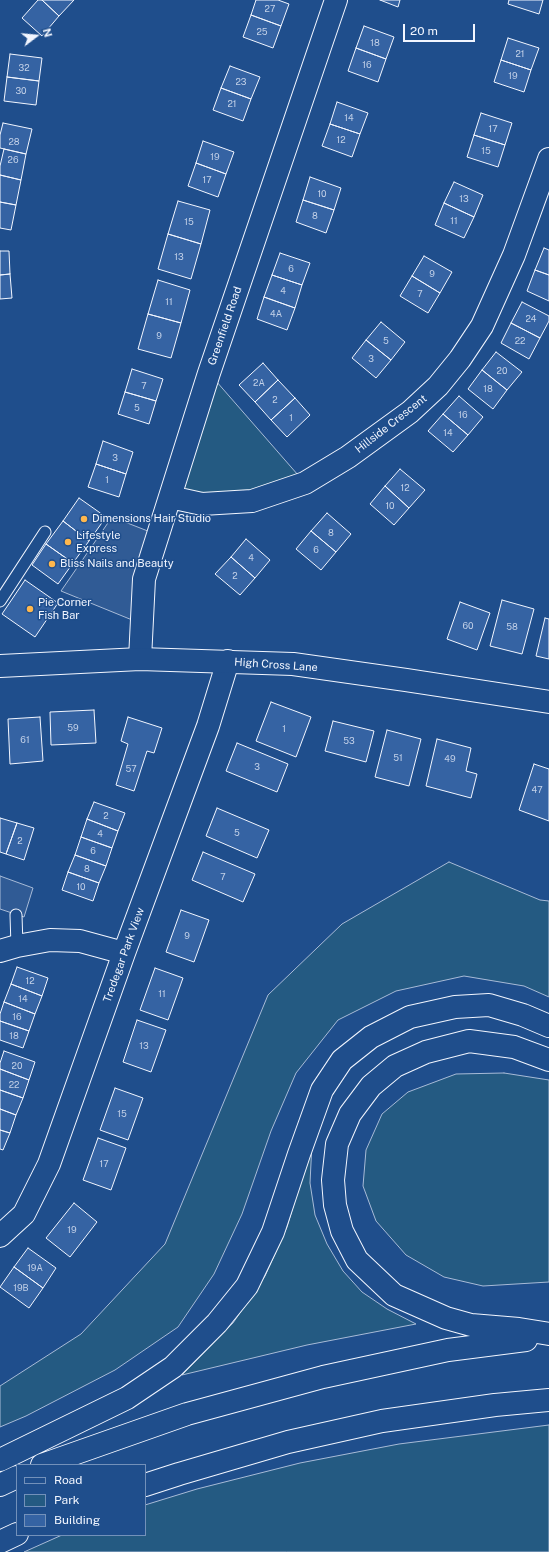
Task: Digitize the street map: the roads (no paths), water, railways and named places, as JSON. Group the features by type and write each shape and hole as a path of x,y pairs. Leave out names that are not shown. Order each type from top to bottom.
{"main road":[{"name":"Greenfield Road","path":"140,659 144,579 212,365 336,0"},
{"name":"Hillside Crescent","path":"170,497 202,504 252,501 305,483 348,457 410,412 438,386 456,364 482,326 514,255 549,159"},
{"name":"High Cross Lane","path":"0,666 140,659 293,664 549,702"},
{"name":"Tredegar Park View","path":"0,1236 24,1214 50,1164 124,953 208,726 228,662"},
{"path":"8,949 50,940 80,941 124,953"},
{"path":"0,1460 127,1398 173,1366 217,1323 247,1286 273,1232 322,1090 342,1060 370,1037 410,1017 462,1007 489,1005 523,1015 549,1026"},
{"path":"549,1060 514,1047 469,1041 426,1052 395,1066 371,1086 350,1114 337,1144 333,1180 335,1205 342,1231 357,1260 394,1295 458,1322 471,1325 520,1329 549,1334"},
{"path":"45,1464 187,1414 323,1377 448,1350 549,1338"},
{"path":"146,1485 288,1442 382,1421 494,1405 549,1400"},
{"path":"0,1485 16,1477"},
{"path":"0,1542 16,1534"}],"lane":[{"path":"0,601 45,532"},
{"path":"8,949 16,915"}],"place":[{"name":"Dimensions Hair Studio","path":"84,519"},
{"name":"Lifestyle Express","path":"68,542"},
{"name":"Bliss Nails and Beauty","path":"52,564"},
{"name":"Pie Corner Fish Bar","path":"30,609"}]}
